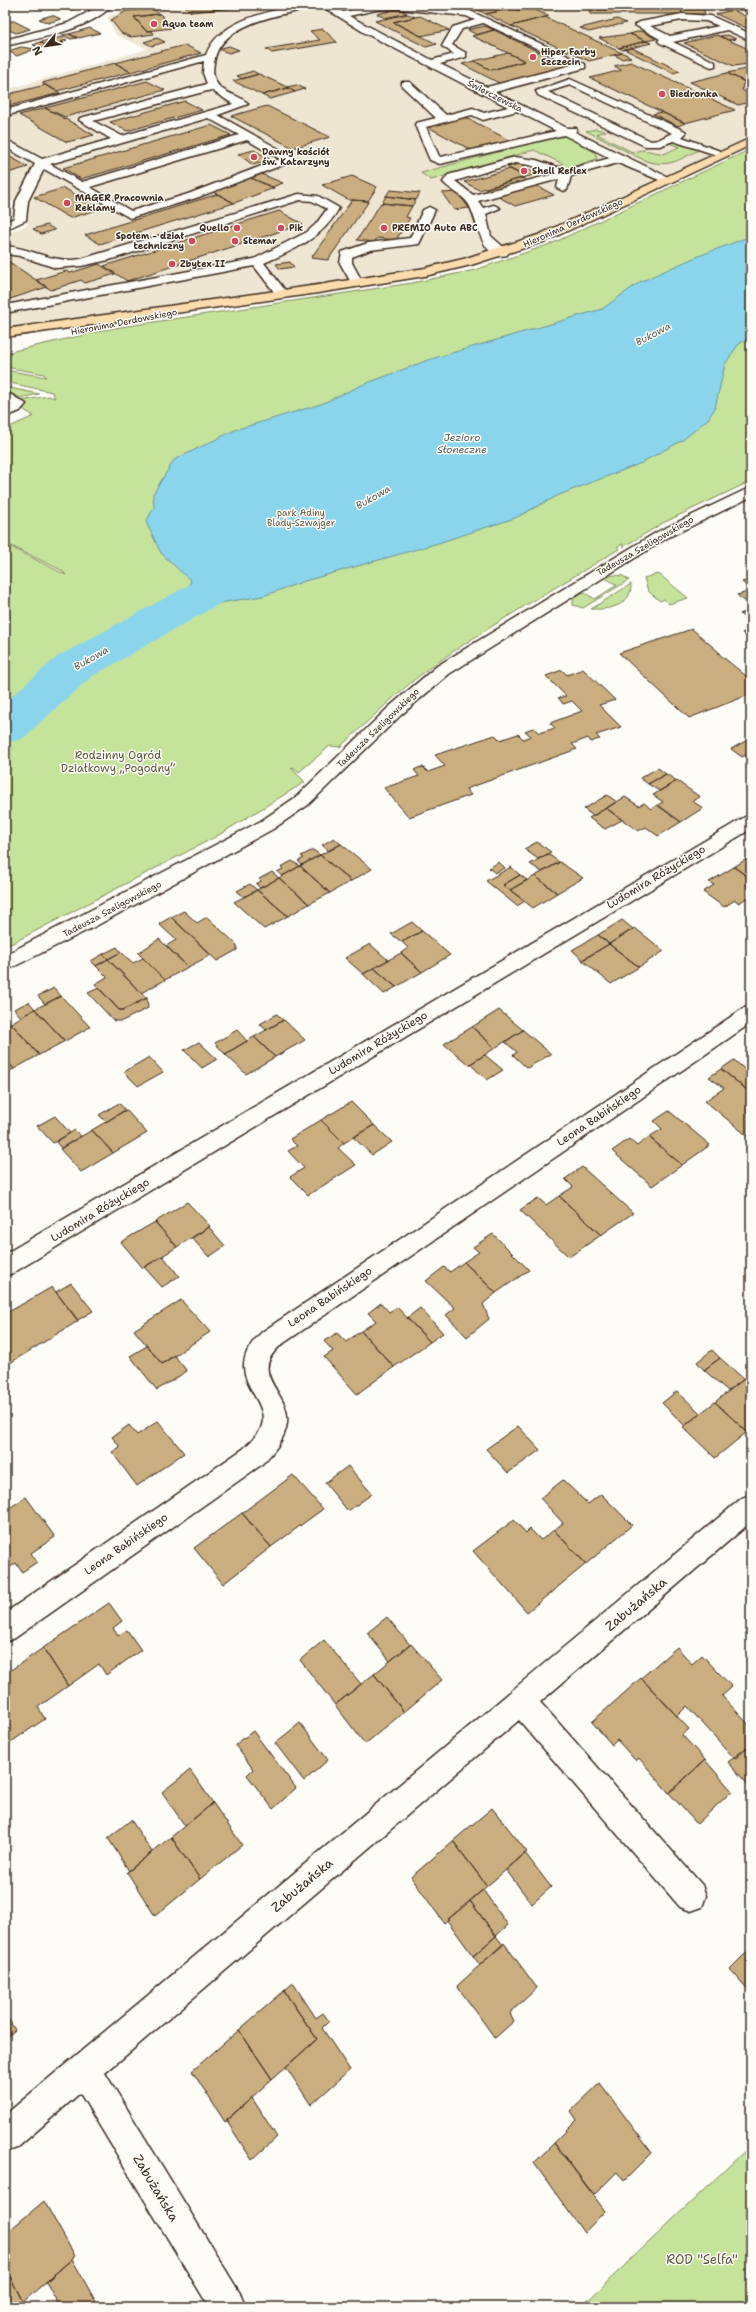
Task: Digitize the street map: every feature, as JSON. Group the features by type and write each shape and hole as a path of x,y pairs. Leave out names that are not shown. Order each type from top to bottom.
{"main road":[{"name":"Hieronima Derdowskiego","path":"24,343 123,321 449,267 503,252 542,238 751,141"},
{"name":"Hieronima Derdowskiego","path":"5,333 244,300"}],"street":[{"path":"5,43 67,26 107,5"},
{"path":"5,226 20,220 22,200 41,163 243,104 213,86 208,75 209,58 222,38 246,24 285,11 312,5"},
{"name":"Świerczewska","path":"325,5 340,15 430,63 620,159 668,180"},
{"path":"340,15 376,7 399,6 468,13 581,66 485,91"},
{"path":"670,40 640,25 682,17 708,18 751,38"},
{"path":"430,63 463,55 447,46 458,26 485,20"},
{"path":"711,64 663,41 728,27"},
{"path":"5,113 209,58"},
{"path":"570,82 681,133 673,137 660,143 650,144 600,122 542,93 541,91 570,82"},
{"path":"406,84 444,119"},
{"path":"121,140 84,120 213,86"},
{"path":"483,117 518,107"},
{"path":"496,124 473,111 420,125 434,158 440,162 566,132 600,122"},
{"path":"5,142 130,215 192,196 289,160 208,114"},
{"path":"515,134 528,140"},
{"path":"81,186 249,136"},
{"path":"673,137 723,154"},
{"path":"476,205 620,159"},
{"path":"503,252 493,246 482,233 476,205 449,182 452,177 515,160 532,162 565,177"},
{"path":"549,192 564,188 565,177"},
{"path":"5,250 15,250 58,264 73,263 105,257 299,197 314,198 333,208 331,214 317,229 295,245 257,262 8,307"},
{"path":"476,205 503,206"},
{"path":"357,283 346,263 346,255 368,247 415,241 429,210"},
{"path":"257,262 282,294"},
{"path":"5,395 19,404 15,408 5,413"},
{"name":"Tadeusza Szeligowskiego","path":"5,964 89,921 267,825 302,801 395,711 443,670 662,535 751,491"},
{"name":"Ludomira Różyckiego","path":"5,1266 751,821"},
{"name":"Leona Babińskiego","path":"5,1629 252,1457 264,1446 272,1431 275,1418 255,1375 256,1362 265,1345 285,1328 751,1013"},
{"name":"Zabużańska","path":"5,2136 521,1702 751,1506"},
{"path":"521,1702 691,1896"},
{"name":"Zabużańska","path":"84,2069 229,2307"}],"shaded area":[{"path":"158,5 683,7 751,5 751,136 621,198 517,243 439,264 331,283 16,329 5,320 5,234 29,224 11,215 14,202 5,197 5,90 148,49 116,35 107,17 128,9"}],"green space":[{"path":"596,129 606,131 597,134 632,152 643,150 664,154 679,147 669,143 674,142 699,150 674,162 662,164 655,163 646,161 586,131"},
{"path":"562,134 595,152 597,159 566,169 555,167 563,164 534,150 431,180 421,173"},
{"name":"park Adiny Blady-Szwajger","path":"751,149 751,481 663,523 623,547 623,544 617,547 619,549 500,621 454,651 407,686 340,747 330,746 299,772 293,767 291,768 305,782 217,836 5,947 5,544 66,575 61,570 5,543 5,429 34,416 24,410 21,401 48,396 55,398 52,392 5,382 5,370 46,377 44,374 5,367 5,353 114,328 412,283 475,270 553,243"},
{"path":"5,387 39,394 20,398 5,390"},
{"path":"657,574 688,598 669,604 664,599 660,601 648,591 644,578"},
{"path":"613,575 623,576 629,580 583,608 573,605 573,599 583,592 595,599 617,585 605,578"},
{"path":"631,584 628,597 624,602 605,609 591,609"},
{"name":"ROD \"Selfa\"","path":"751,2145 751,2307 581,2307"}],"water":[{"name":"Jezioro Słoneczne","path":"751,236 751,336 738,345 725,364 715,408 708,419 683,440 639,464 559,495 515,518 435,544 305,581 263,596 213,604 200,603 177,613 169,609 181,600 191,581 161,553 146,522 154,507 153,494 174,460 235,430 321,404 360,386 428,360 602,309 640,282 696,257"}],"building":[{"path":"57,5 89,5 70,10"},
{"path":"184,5 244,5 246,7 191,12"},
{"path":"458,5 505,5 529,7 518,10 514,8 486,14 476,9 454,8"},
{"path":"529,7 549,16 511,26 486,14 514,8 518,10"},
{"path":"154,8 159,14 134,17 146,31 152,31 154,34 131,37 121,33 111,20 126,11"},
{"path":"399,9 407,13 385,18 377,14"},
{"path":"589,9 680,9 683,14 590,14"},
{"path":"680,9 703,9 705,14 683,14"},
{"path":"733,10 751,19 751,30 716,14"},
{"path":"160,14 173,28 146,31 134,17"},
{"path":"408,14 415,17 393,22 437,44 426,47 375,21"},
{"path":"52,15 61,19 48,23 39,19"},
{"path":"420,16 449,30 421,36 393,22"},
{"path":"545,17 622,53 589,61 511,26"},
{"path":"617,19 626,23 589,32 580,28"},
{"path":"5,21 14,21 30,29 16,33 9,30 5,31"},
{"path":"485,26 494,30 477,35 468,30"},
{"path":"90,28 100,33 79,38 69,34"},
{"path":"323,29 337,42 272,53 266,49 320,40 310,31"},
{"name":"Hiper Farby Szczecin","path":"494,30 564,64 564,68 501,84 462,64 474,61 491,70 525,61 472,36"},
{"path":"640,31 656,39 646,41 630,34"},
{"path":"69,34 77,38 71,39 62,35"},
{"path":"630,34 646,41 619,48 599,38"},
{"path":"717,35 751,50 751,58 748,59 751,60 751,65 734,66 684,43"},
{"path":"728,35 736,39 728,40 720,36"},
{"path":"62,37 67,40 61,42 64,43 50,47 40,42"},
{"path":"157,38 165,42 152,46 144,42"},
{"path":"646,41 651,43 623,50 619,48"},
{"path":"40,42 50,47 43,49 33,45"},
{"path":"185,45 201,53 131,72 115,63"},
{"path":"229,46 239,50 229,53 218,49"},
{"path":"21,47 35,49 17,56 8,51"},
{"path":"632,48 680,71 673,73 624,49"},
{"path":"508,53 525,61 491,70 474,61"},
{"path":"623,53 631,57 622,59 614,55"},
{"name":"Biedronka","path":"631,62 735,110 685,123 590,78 622,70 614,66"},
{"path":"115,63 131,72 57,91 42,83"},
{"path":"751,68 751,82 747,83 727,73"},
{"path":"253,71 258,74 243,79 237,76"},
{"path":"727,73 747,83 743,84 742,90 751,95 751,102 738,105 690,82"},
{"path":"259,74 288,88 262,95 233,81"},
{"path":"147,81 165,90 65,117 45,108"},
{"path":"45,85 60,93 5,107 5,95"},
{"path":"297,85 305,89 295,92 287,87"},
{"path":"288,88 295,92 270,99 262,95"},
{"path":"185,101 202,110 127,131 110,122"},
{"path":"267,106 330,137 293,148 231,116"},
{"path":"45,108 94,135 67,142 19,115"},
{"path":"661,112 685,123 678,126 653,114"},
{"path":"465,117 511,141 473,151 428,127"},
{"path":"211,125 231,135 81,179 63,168"},
{"name":"Dawny kościół św. Katarzyny","path":"254,150 271,160 253,165 238,154"},
{"path":"5,154 28,167 5,174"},
{"name":"Shell Reflex","path":"519,164 538,174 526,177 507,167"},
{"path":"510,169 525,177 479,190 464,182"},
{"path":"261,174 283,183 272,187 251,178"},
{"path":"352,176 377,187 368,201 349,200 322,185"},
{"path":"251,178 274,188 234,203 213,192"},
{"path":"522,178 554,195 515,206 485,189"},
{"name":"MAGER Pracownia Reklamy","path":"64,188 100,209 70,218 34,197"},
{"path":"390,190 420,193 416,200 386,196"},
{"path":"457,192 469,208 454,210 442,193"},
{"path":"218,194 234,203 100,244 85,235"},
{"path":"386,196 416,200 412,206 382,203"},
{"path":"352,200 369,201 328,260 311,258"},
{"name":"PREMIO Auto ABC","path":"381,203 412,206 406,217 410,218 396,240 377,238 375,242 357,240"},
{"path":"279,211 303,224 127,281 104,266"},
{"path":"47,225 55,230 41,234 33,229"},
{"path":"5,259 36,280 47,287 7,300"},
{"path":"290,262 294,267 280,269 276,264"},
{"path":"99,264 115,274 85,283 81,280 51,290 36,280 66,271 70,273"},
{"path":"748,580 751,582 751,590 742,582"},
{"path":"751,591 751,606 737,595"},
{"path":"751,610 751,623 740,614"},
{"path":"692,629 751,680 751,694 689,718 619,653"},
{"path":"751,629 751,636 747,637 742,633"},
{"path":"583,669 615,700 599,705 621,727 596,735 600,739 591,742 588,738 572,744 577,749 466,789 471,795 409,817 384,788 419,776 414,770 418,768 423,767 428,772 445,766 435,755 495,735 500,740 518,734 523,739 531,736 525,731 530,729 534,728 539,733 555,728 550,723 582,711 572,701 563,704 558,698 566,696 546,676 562,670 567,675"},
{"path":"751,738 751,752 742,757 731,749"},
{"path":"658,768 666,774 648,784 640,778"},
{"path":"666,774 677,781 659,791 648,784"},
{"path":"677,781 700,797 692,801 703,808 681,822 658,805 663,802 653,795"},
{"path":"607,795 617,802 593,816 584,809"},
{"path":"625,797 639,806 644,803 651,809 657,805 681,822 658,836 646,827 638,831 606,808"},
{"path":"606,808 622,820 605,829 589,818"},
{"path":"334,838 341,844 329,851 322,845"},
{"path":"537,842 551,852 538,859 524,849"},
{"path":"341,844 372,869 351,881 320,855"},
{"path":"313,850 320,855 302,865 298,861 304,858 301,856"},
{"path":"548,854 559,862 542,872 530,864"},
{"path":"320,855 351,881 330,893 300,866"},
{"path":"751,856 751,879 734,867"},
{"path":"292,861 300,866 282,876 277,872 283,869 281,867"},
{"path":"499,862 505,868 495,873 489,868"},
{"path":"560,862 583,878 557,893 535,876"},
{"path":"300,866 330,893 309,904 279,878"},
{"path":"511,867 520,875 503,885 525,901 517,906 486,881"},
{"path":"734,867 751,879 751,895 739,903 735,900 724,907 703,892 714,885 709,882"},
{"path":"272,872 279,878 260,888 256,884 261,881 259,879"},
{"path":"520,875 527,880 510,890 503,885"},
{"path":"535,876 557,893 533,908 510,890"},
{"path":"279,878 309,904 288,916 257,890"},
{"path":"250,884 257,890 244,897 237,891"},
{"path":"257,890 288,916 264,929 234,902"},
{"path":"184,911 197,923 207,917 237,945 237,950 217,961 171,917"},
{"path":"171,917 211,955 188,967 166,946 176,940 159,924"},
{"path":"622,920 633,929 609,944 598,935"},
{"path":"412,922 422,931 402,942 391,934"},
{"path":"635,928 664,951 639,967 609,944"},
{"path":"422,931 450,955 422,972 401,953 408,948 402,942"},
{"path":"598,935 609,944 583,960 572,950"},
{"path":"159,939 188,967 165,980 138,953"},
{"path":"370,944 388,960 363,974 345,958"},
{"path":"609,944 639,967 611,984 582,960"},
{"path":"117,947 121,952 108,959 103,954"},
{"path":"121,952 133,963 143,958 165,980 141,993 108,959"},
{"path":"401,953 422,972 396,987 374,968"},
{"path":"103,954 108,959 96,966 91,961"},
{"path":"108,959 147,998 123,1010 119,1010 95,984 107,977 96,966"},
{"path":"374,968 396,987 384,994 363,974"},
{"path":"54,988 61,996 45,1004 38,996"},
{"path":"99,988 119,1010 123,1010 147,998 148,1008 122,1021 114,1021 88,993"},
{"path":"61,996 90,1027 65,1041 35,1009"},
{"path":"29,1002 35,1009 21,1017 14,1009"},
{"path":"35,1009 65,1041 39,1055 11,1023"},
{"path":"499,1010 523,1030 495,1048 472,1027"},
{"path":"277,1014 283,1020 266,1030 260,1024"},
{"path":"284,1020 305,1040 275,1057 254,1037"},
{"path":"11,1023 39,1055 14,1069 5,1059 5,1025"},
{"path":"472,1027 495,1048 469,1065 444,1044"},
{"path":"237,1030 247,1041 225,1054 215,1043"},
{"path":"523,1030 551,1054 527,1068 513,1055 517,1052 505,1042"},
{"path":"254,1037 275,1057 246,1074 225,1054"},
{"path":"199,1042 217,1059 202,1068 184,1050"},
{"path":"485,1055 503,1070 487,1080 470,1064"},
{"path":"149,1057 163,1072 138,1086 124,1072"},
{"path":"5,1059 14,1069 5,1073"},
{"path":"734,1060 748,1072 751,1070 751,1093 721,1069"},
{"path":"721,1069 751,1093 751,1139 705,1101 724,1088 709,1077"},
{"path":"351,1102 374,1125 344,1143 321,1120"},
{"path":"119,1103 125,1110 106,1122 99,1115"},
{"path":"126,1110 147,1133 113,1153 92,1130"},
{"path":"669,1111 710,1145 682,1165 649,1137 662,1129 654,1121"},
{"path":"55,1116 70,1133 53,1143 37,1126"},
{"path":"321,1120 344,1143 338,1148 356,1165 308,1195 290,1177 304,1168 288,1151 297,1146 290,1139"},
{"path":"374,1125 392,1142 372,1155 353,1137"},
{"path":"75,1130 81,1136 61,1148 56,1142"},
{"path":"92,1130 113,1153 81,1172 60,1149"},
{"path":"649,1137 682,1165 652,1186 612,1151 629,1139 637,1146"},
{"path":"582,1167 633,1213 601,1235 559,1196 573,1187 565,1179"},
{"path":"559,1196 601,1235 569,1257 520,1210 538,1198 546,1205"},
{"path":"187,1202 210,1226 177,1247 155,1222"},
{"path":"155,1222 177,1247 143,1268 121,1242"},
{"path":"209,1227 225,1246 209,1257 192,1238"},
{"path":"493,1234 529,1270 496,1293 464,1262 479,1252 473,1247"},
{"path":"163,1256 179,1276 162,1287 144,1267"},
{"path":"464,1262 496,1293 483,1304 489,1319 467,1337 446,1315 455,1308 426,1281 444,1267 450,1272"},
{"path":"71,1283 93,1311 78,1320 56,1292"},
{"path":"52,1287 78,1321 5,1366 5,1314"},
{"path":"181,1300 210,1332 162,1364 134,1330"},
{"path":"381,1303 389,1312 397,1307 430,1342 394,1367 361,1331 376,1321 368,1313"},
{"path":"420,1308 443,1333 430,1342 407,1318"},
{"path":"361,1331 394,1367 357,1394 324,1357 333,1351 324,1341 337,1333 346,1342"},
{"path":"147,1346 162,1364 174,1355 187,1371 157,1390 130,1356"},
{"path":"712,1350 720,1358 704,1370 697,1362"},
{"path":"720,1358 744,1379 728,1391 704,1370"},
{"path":"744,1379 751,1385 751,1428 747,1432 715,1402"},
{"path":"677,1391 700,1413 685,1426 662,1403"},
{"path":"715,1402 747,1432 715,1458 683,1427"},
{"path":"158,1421 184,1453 137,1486 112,1452 120,1447 112,1437 129,1425 137,1435"},
{"path":"518,1426 540,1450 508,1473 486,1449"},
{"path":"348,1466 372,1494 348,1511 325,1483"},
{"path":"293,1475 323,1509 271,1547 242,1513"},
{"path":"563,1480 588,1504 601,1494 632,1525 586,1564 554,1530 563,1523 540,1498"},
{"path":"26,1497 55,1537 31,1553 37,1562 22,1572 16,1563 5,1571 5,1511"},
{"path":"242,1513 271,1547 223,1584 194,1548"},
{"path":"514,1520 526,1533 530,1529 541,1540 554,1530 586,1564 527,1612 473,1551"},
{"path":"109,1603 122,1621 113,1628 118,1636 127,1630 141,1650 106,1675 99,1664 68,1686 43,1648"},
{"path":"387,1617 410,1645 390,1661 367,1633"},
{"path":"324,1640 361,1684 335,1705 300,1660"},
{"path":"411,1644 442,1680 404,1712 374,1674"},
{"path":"677,1647 692,1664 702,1655 732,1687 722,1696 751,1727 751,1744 735,1759 687,1706 677,1716 641,1678"},
{"path":"43,1648 68,1686 38,1707 45,1719 8,1744 5,1739 5,1674"},
{"path":"374,1674 404,1712 365,1744 335,1705"},
{"path":"641,1678 689,1729 682,1735 705,1760 669,1793 639,1758 636,1761 617,1740 612,1745 592,1722"},
{"path":"300,1723 328,1760 304,1781 275,1743"},
{"path":"253,1731 296,1788 273,1809 247,1775 253,1769 235,1745"},
{"path":"751,1744 751,1788 728,1762"},
{"path":"705,1760 732,1791 697,1824 669,1793"},
{"path":"190,1770 213,1803 185,1826 162,1792"},
{"path":"213,1803 242,1845 200,1879 171,1837"},
{"path":"492,1808 527,1852 487,1886 453,1841"},
{"path":"131,1820 152,1852 129,1871 108,1838"},
{"path":"171,1837 200,1879 155,1916 127,1872"},
{"path":"453,1841 487,1886 444,1923 411,1877"},
{"path":"525,1853 551,1887 532,1904 506,1870"},
{"path":"483,1890 508,1925 496,1936 470,1901"},
{"path":"470,1901 496,1936 473,1956 447,1920"},
{"path":"496,1936 503,1945 480,1965 473,1956"},
{"path":"504,1943 537,1988 510,2013 514,2021 495,2038 457,1986"},
{"path":"751,1948 751,1993 730,1969"},
{"path":"293,1983 316,2018 323,2013 329,2021 322,2028 350,2070 311,2105 286,2067 317,2039 284,1991"},
{"path":"284,1991 317,2039 272,2079 239,2030"},
{"path":"5,2013 15,2030 5,2039"},
{"path":"239,2030 272,2079 225,2122 192,2071"},
{"path":"600,2083 652,2153 624,2181 617,2172 594,2195 554,2143 577,2120 571,2111"},
{"path":"252,2098 277,2137 252,2160 226,2120"},
{"path":"554,2143 605,2211 584,2233 534,2163"},
{"path":"44,2201 75,2256 23,2302 5,2267 5,2234"},
{"path":"72,2259 96,2302 91,2307 60,2307 46,2282"},
{"path":"5,2267 23,2302 17,2307 5,2307"}],"waterway":[{"name":"Bukowa","path":"5,728 74,667 248,570"}],"place":[{"name":"Aqua team","path":"154,24"},
{"name":"Hiper Farby Szczecin","path":"533,57"},
{"name":"Biedronka","path":"662,94"},
{"name":"Dawny kościół św. Katarzyny","path":"254,157"},
{"name":"Shell Reflex","path":"524,171"},
{"name":"MAGER Pracownia Reklamy","path":"67,203"},
{"name":"Quello","path":"237,228"},
{"name":"Pik","path":"281,228"},
{"name":"PREMIO Auto ABC","path":"384,228"},
{"name":"Społem - dział techniczny","path":"192,241"},
{"name":"Stemar","path":"235,241"},
{"name":"Zbytex II","path":"172,264"}],"park label":[{"name":"Rodzinny Ogród Działkowy „Pogodny”","path":"118,761"}]}
